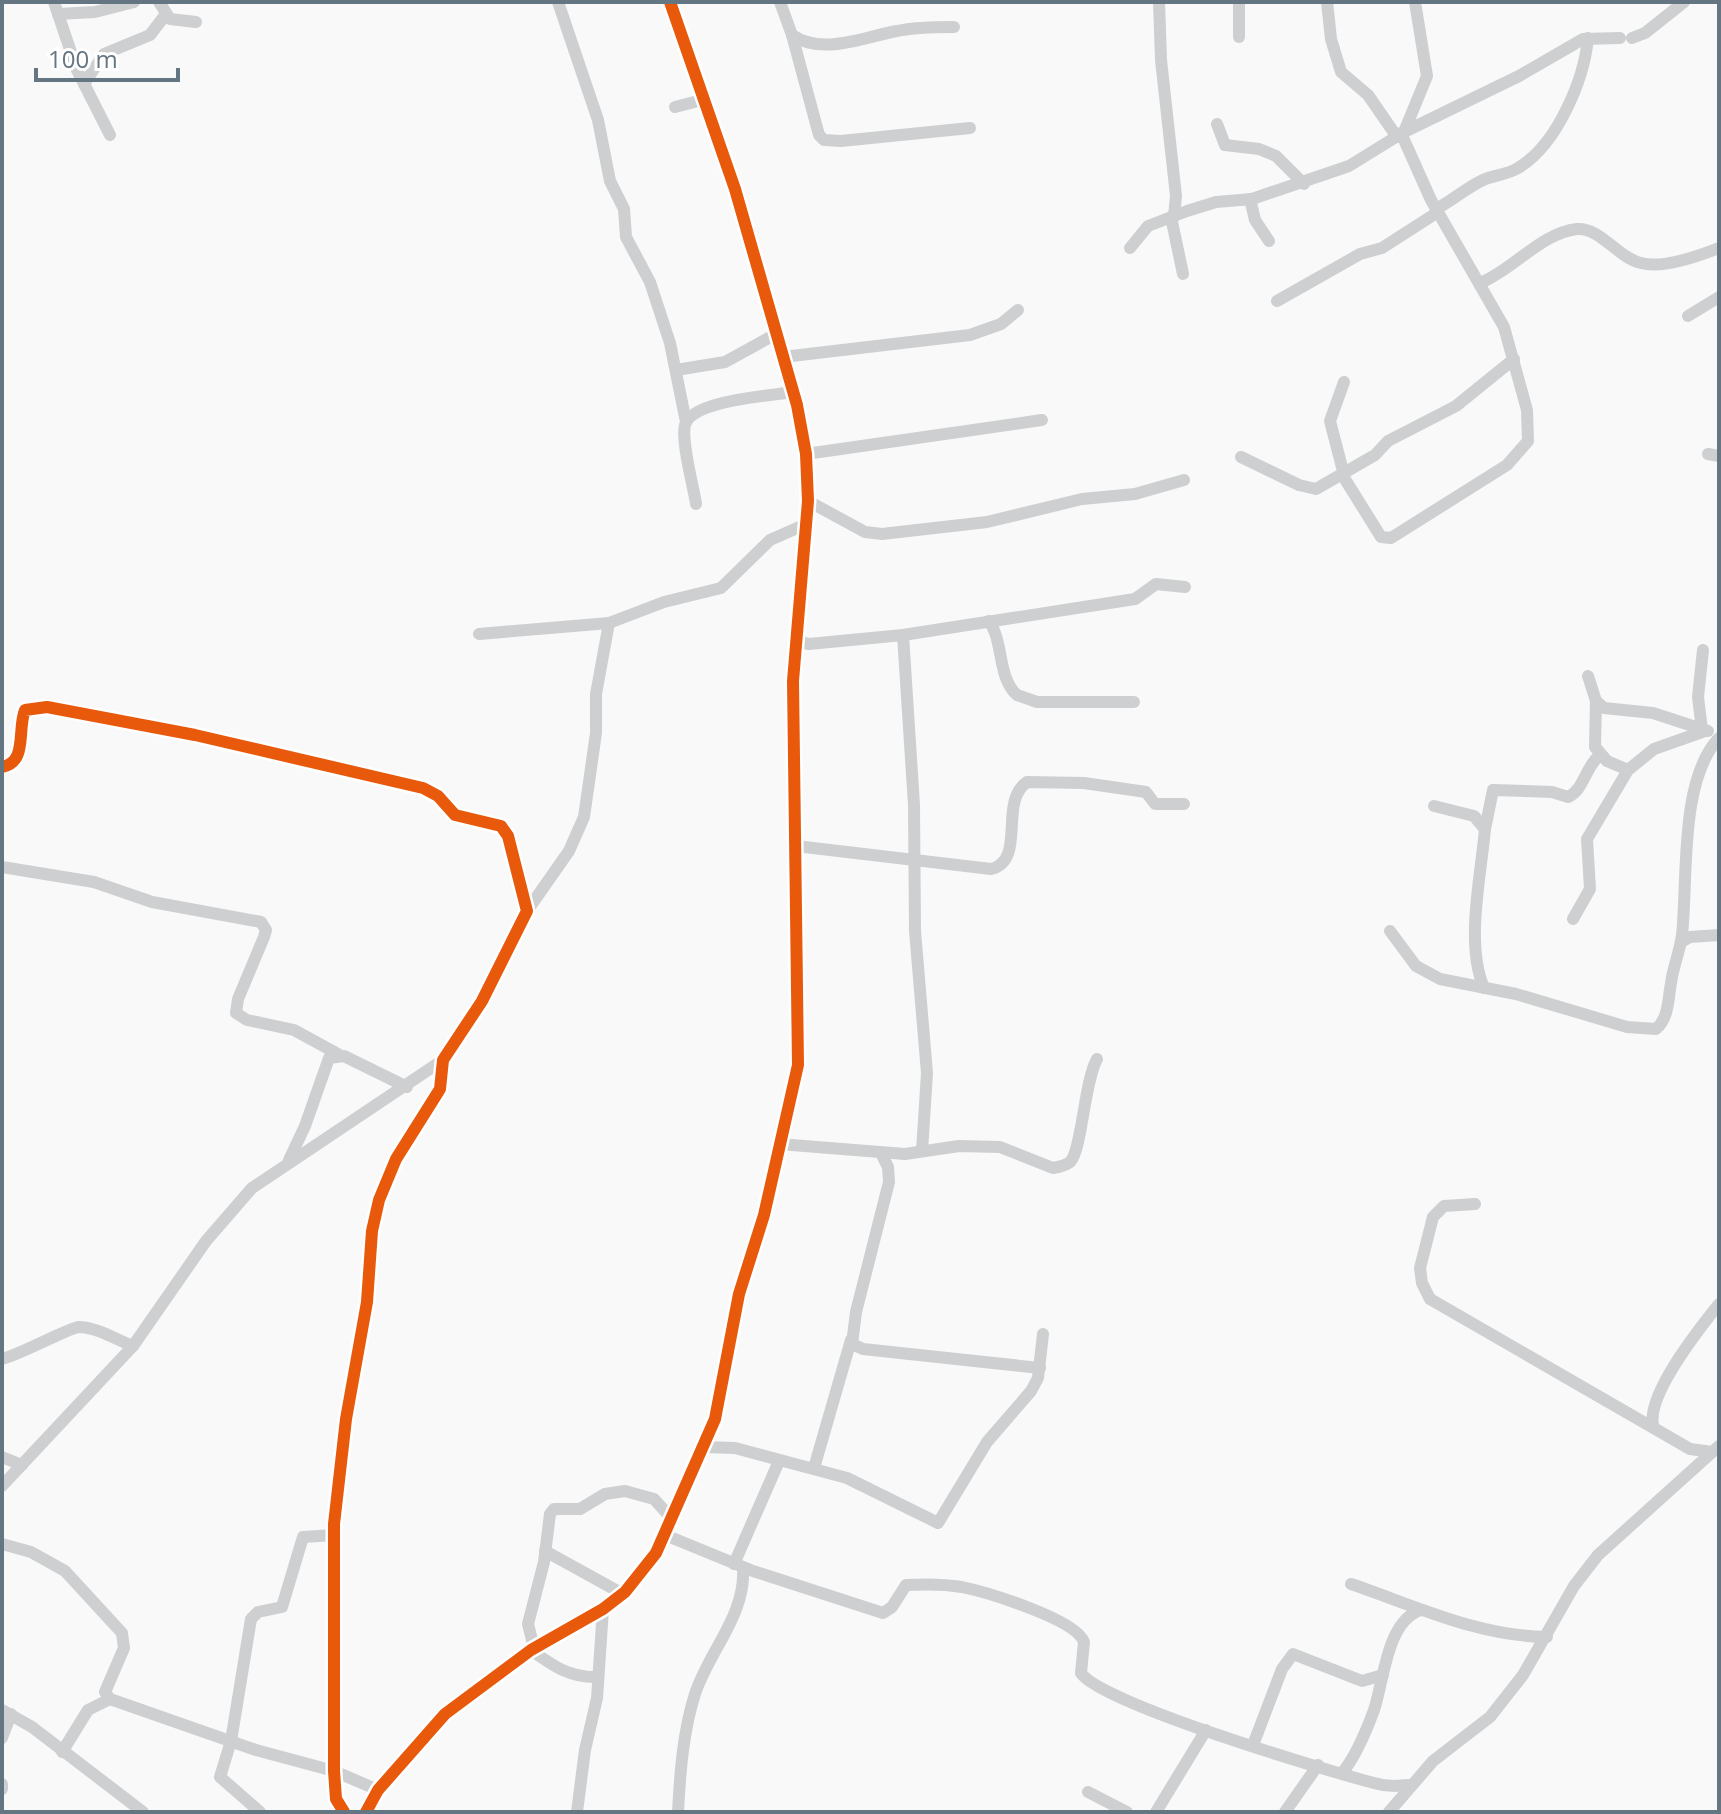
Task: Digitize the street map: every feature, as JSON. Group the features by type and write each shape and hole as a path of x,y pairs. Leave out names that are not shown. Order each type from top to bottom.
{"street":[{"path":"110,135 84,84 56,8 95,12 134,2"},
{"path":"558,2 598,120 610,181 624,209 626,237 650,282 676,370 696,504"},
{"path":"366,1812 378,1790 445,1714 532,1649 603,1609 623,1594 656,1553 704,1447 721,1394 739,1294 764,1215 799,1052 794,641 808,501 806,454 793,392 706,99 670,2"},
{"path":"780,2 819,135 824,140 970,128"},
{"path":"1159,2 1162,74 1176,196 1173,216 1183,274"},
{"path":"1239,2 1239,37"},
{"path":"1327,2 1331,39 1341,72 1368,95 1400,134 1437,211 1504,327 1530,430 1522,451 1507,465 1386,538 1381,537 1344,475 1330,421 1344,382"},
{"path":"1400,134 1427,76 1415,2"},
{"path":"1130,248 1148,226 1173,216 1216,202 1250,199 1304,184 1349,166 1400,134 1588,38 1626,38 1645,33 1684,2"},
{"path":"84,84 104,54 150,35 162,8 177,21 196,22"},
{"path":"792,35 801,41 825,45 907,29 954,27"},
{"path":"1277,301 1360,254 1382,248 1481,181 1517,169 1545,144 1561,122 1577,76 1585,65 1588,38"},
{"path":"675,107 706,99"},
{"path":"1217,124 1225,145 1259,149 1276,156 1304,184"},
{"path":"1250,199 1255,220 1269,241"},
{"path":"1480,283 1556,235 1578,229 1596,235 1640,263 1660,263 1719,248"},
{"path":"1688,316 1698,307 1719,297"},
{"path":"783,357 970,335 988,330 1018,310"},
{"path":"676,370 725,362 776,334"},
{"path":"1241,457 1307,488 1316,489 1375,455 1388,441 1456,406 1514,359"},
{"path":"686,422 692,413 704,407 793,392"},
{"path":"806,454 1042,420"},
{"path":"808,501 865,532 882,534 987,522 1082,499 1135,494 1184,480"},
{"path":"479,634 609,623 664,602 721,588 770,540 804,525"},
{"path":"794,641 809,644 903,635 1135,599 1156,584 1185,587"},
{"path":"989,621 995,629 1006,676 1017,695 1037,702 1134,702"},
{"path":"2,1486 133,1346 206,1241 252,1188 289,1160 407,1087 443,1060 482,1001 527,911 569,851 584,817 596,733 596,694 609,623"},
{"path":"903,635 920,1018 928,1082 922,1151"},
{"path":"1703,650 1698,697 1704,730"},
{"path":"1588,676 1596,701 1594,740 1600,755 1628,770"},
{"path":"1390,931 1422,971 1460,984 1627,1027 1656,1029 1667,1012 1681,942 1692,794 1709,751 1719,735 1653,713 1604,708 1596,701"},
{"path":"2,767 11,765 17,758 25,710 39,706 172,730 423,788 438,796 455,815 501,826 508,836 527,911"},
{"path":"1573,919 1590,889 1587,839 1628,770 1654,749 1704,730"},
{"path":"1484,988 1477,969 1485,829 1493,790 1552,792 1568,797 1577,792 1590,764 1600,755"},
{"path":"796,846 914,858 971,869 997,868 1009,854 1011,814 1018,788 1027,782 1120,787 1146,792 1155,804 1184,804"},
{"path":"1434,806 1474,816 1485,829"},
{"path":"2,867 68,876 152,902 261,922 266,930 238,999 236,1013 247,1020 294,1030 407,1087"},
{"path":"1681,942 1690,937 1719,935"},
{"path":"1460,984 1477,969"},
{"path":"289,1160 313,1107 323,1068 329,1058 338,1054"},
{"path":"779,1144 881,1153 974,1145 1000,1147 1053,1168 1062,1167 1073,1160 1077,1148 1086,1084 1097,1059"},
{"path":"344,1812 336,1799 334,1771 334,1535 346,1419 367,1302 372,1231 391,1170 440,1089 443,1060"},
{"path":"814,1468 851,1340 889,1182 888,1167 881,1153"},
{"path":"1475,1204 1444,1206 1433,1217 1420,1268 1427,1295 1649,1417 1690,1449 1716,1449"},
{"path":"1649,1417 1695,1335 1719,1304"},
{"path":"2,1359 41,1345 74,1328 90,1329 133,1346"},
{"path":"704,1447 735,1448 814,1468 865,1486 933,1523 942,1522 987,1442 1023,1403 1040,1368 1043,1334"},
{"path":"851,1340 863,1349"},
{"path":"845,1356 863,1349 1040,1368"},
{"path":"1389,1812 1433,1761 1490,1717 1547,1637 1574,1586 1598,1555 1716,1449"},
{"path":"2,1457 22,1465"},
{"path":"678,1812 693,1703 738,1607 744,1588 738,1566 779,1461"},
{"path":"598,1677 581,1678 562,1671 532,1649 528,1624 545,1551 546,1530 554,1509 580,1509 605,1494 625,1491 647,1495 673,1520"},
{"path":"260,1812 220,1777 231,1741 244,1649 254,1615 282,1607 303,1537 334,1535"},
{"path":"665,1535 738,1566 883,1613 892,1607 906,1585 941,1585 982,1591 1072,1627 1084,1642 1080,1668 1089,1682 1206,1730 1375,1784 1411,1785"},
{"path":"2,1544 31,1552 65,1571 122,1633 124,1648 105,1692 110,1699 231,1741 334,1771 378,1790"},
{"path":"545,1551 623,1594"},
{"path":"1351,1584 1494,1632 1547,1637"},
{"path":"577,1812 598,1677 603,1609"},
{"path":"1343,1772 1366,1731 1399,1628 1411,1613 1421,1610"},
{"path":"1253,1745 1282,1669 1293,1654 1362,1681 1383,1675"},
{"path":"62,1752 88,1710 110,1699"},
{"path":"2,1738 6,1712 143,1812"},
{"path":"1156,1812 1206,1730"},
{"path":"1285,1812 1318,1765"},
{"path":"1088,1792 1127,1812"}],"cycle path":[{"path":"366,1812 378,1790 445,1714 531,1650 603,1609 625,1592 656,1553 715,1419 739,1294 764,1215 798,1065 793,681 808,501 806,454 797,405 735,189 670,2"},
{"path":"2,767 10,764 19,752 25,710 47,707 195,735 423,788 438,796 455,815 501,826 508,836 527,911 482,1001 443,1060 440,1089 396,1159 379,1200 372,1231 367,1302 346,1419 334,1524 334,1771 336,1799 344,1812"}]}
